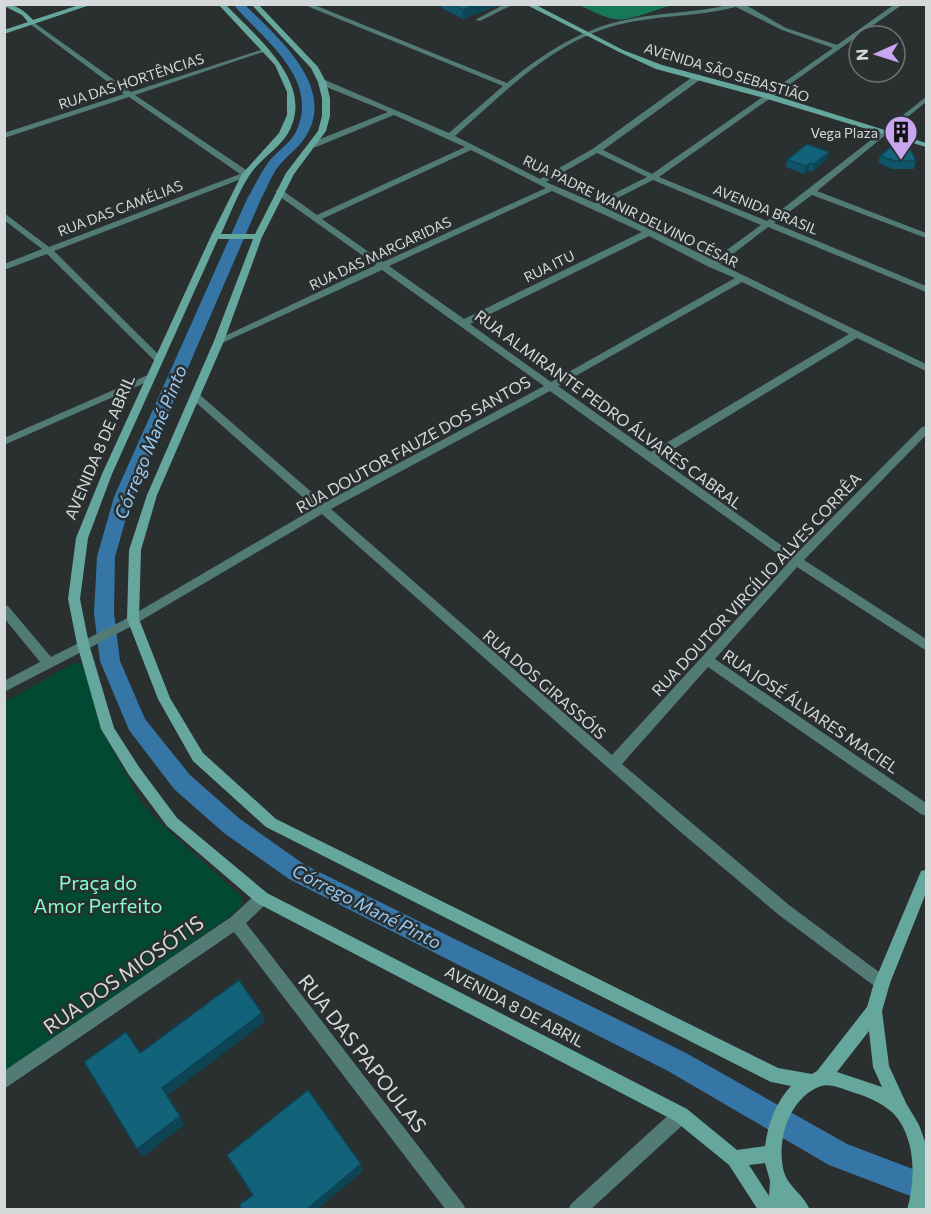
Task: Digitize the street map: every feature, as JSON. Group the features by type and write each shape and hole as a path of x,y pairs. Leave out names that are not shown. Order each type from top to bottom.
{"main road":[{"path":"5,4 24,14 32,23"},
{"path":"4,32 90,4"},
{"name":"AVENIDA 8 DE ABRIL","path":"221,4 278,64 288,82 292,104 291,115 283,135 246,174 220,236 150,377 107,474 82,538 74,599 88,642 108,729 134,771 172,822 262,898 681,1115 735,1159 768,1209"},
{"path":"254,4 300,51 322,82 326,98 326,116 322,130 313,145 290,172 251,237 219,341 152,495 135,550 129,622 164,699 198,757 271,824 777,1076 818,1079 869,1090 900,1109"},
{"name":"AVENIDA SÃO SEBASTIÃO","path":"528,4 621,51 659,67 767,96 927,145"},
{"path":"220,236 251,237"},
{"path":"778,1209 778,1182 773,1149 776,1128 785,1108 796,1094 818,1079 874,1011 882,983 927,876"},
{"path":"874,1011 882,1067 900,1109 919,1140 922,1178 917,1208"},
{"path":"735,1159 773,1149"},
{"path":"778,1182 792,1202 801,1209"}],"street":[{"path":"305,4 508,86"},
{"path":"595,206 653,177 900,4"},
{"path":"450,136 536,64 586,32 645,17 738,5 784,29 839,48"},
{"path":"32,23 130,95 246,174"},
{"name":"RUA DAS HORTÊNCIAS","path":"4,136 266,50"},
{"path":"540,182 597,150 698,77"},
{"name":"RUA PADRE WANIR DELVINO CÉSAR","path":"322,82 450,136 552,188 595,206 740,279 927,368"},
{"path":"712,265 811,192 927,99"},
{"path":"313,145 395,112"},
{"path":"315,219 471,147"},
{"name":"AVENIDA BRASIL","path":"597,150 653,177 927,289"},
{"name":"RUA DAS CAMÉLIAS","path":"4,267 246,174"},
{"name":"RUA DAS MARGARIDAS","path":"219,341 552,188"},
{"name":"RUA ALMIRANTE PEDRO ÁLVARES CABRAL","path":"279,192 796,561 927,645"},
{"path":"811,192 927,236"},
{"path":"4,215 48,250 159,360"},
{"name":"RUA ITU","path":"464,322 647,233"},
{"name":"RUA DOUTOR FAUZE DOS SANTOS","path":"88,642 129,622 322,509 551,386 740,279"},
{"path":"650,458 855,335"},
{"path":"4,442 150,377"},
{"name":"RUA DOS GIRASSÓIS","path":"196,397 612,765 784,910 882,983"},
{"name":"RUA DOUTOR VIRGÍLIO ALVES CORRÊA","path":"612,765 796,561 927,429"},
{"path":"4,609 48,663"},
{"path":"4,687 88,642"},
{"name":"RUA JOSÉ ÁLVARES MACIEL","path":"706,659 927,810"},
{"name":"RUA DOS MIOSÓTIS","path":"4,1081 236,921 262,898"},
{"name":"RUA DAS PAPOULAS","path":"236,921 457,1209"},
{"path":"577,1209 681,1115"}],"lane":[{"path":"478,20 511,4"}],"green space":[{"path":"578,5 674,5 636,17 614,19"},
{"name":"Praça do Amor Perfeito","path":"79,663 85,666 99,725 140,800 157,820 243,898 241,906 229,917 5,1072 5,702 72,664"}],"building":[{"path":"452,4 477,4 463,10"},
{"path":"807,144 829,152 814,164 810,163 806,166 787,160"},
{"path":"894,144 908,144 916,161 895,161 880,156"},
{"path":"239,980 262,1013 162,1088 180,1116 137,1149 84,1062 126,1032 140,1053"},
{"path":"308,1090 361,1164 307,1209 242,1209 239,1205 253,1195 227,1155"}],"waterway":[{"name":"Córrego Mané Pinto","path":"238,4 279,45 302,78 308,95 308,113 300,136 274,163 254,199 123,497 106,557 104,613 110,661 137,724 182,782 232,826 297,872 677,1062 839,1155 926,1188"}],"place":[{"name":"Vega Plaza","path":"901,161"}]}
